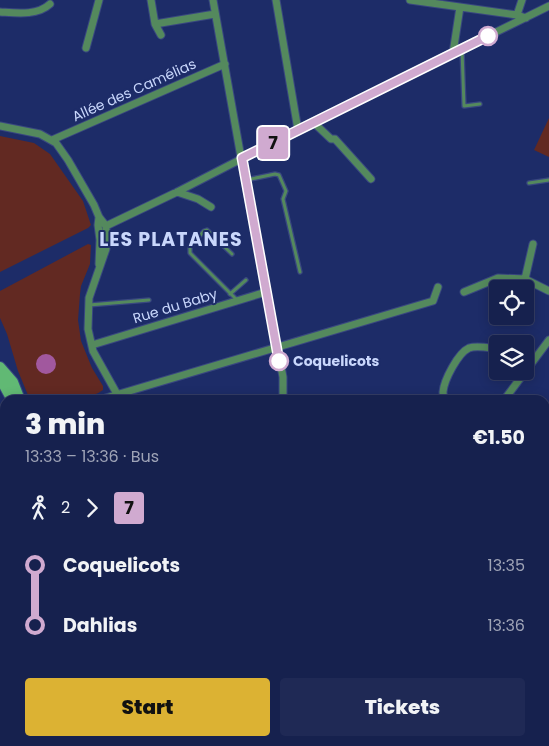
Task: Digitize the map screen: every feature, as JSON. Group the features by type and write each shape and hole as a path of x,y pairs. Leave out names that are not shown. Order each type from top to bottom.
{"main road":[{"path":"0,366 13,382 18,395"},
{"path":"0,378 9,395"}],"street":[{"path":"86,48 99,0"},
{"path":"151,0 155,24 161,35"},
{"path":"214,0 245,180 283,377 283,395"},
{"path":"276,0 298,130"},
{"path":"410,0 460,6 526,18"},
{"path":"517,15 522,0"},
{"path":"0,12 20,14 45,9 50,4"},
{"path":"454,53 460,6"},
{"path":"106,226 549,6"},
{"path":"155,24 215,14"},
{"name":"Allée des Camélias","path":"52,140 226,64"},
{"path":"313,122 331,139 335,139 371,179"},
{"path":"0,126 40,134 56,143 68,160 99,217 106,226 104,259 89,298 88,329 93,351 117,394"},
{"path":"177,192 198,199 211,207"},
{"path":"99,217 99,268"},
{"path":"525,279 533,244"},
{"path":"464,292 498,278 525,279 549,291"},
{"path":"114,395 433,301 438,287"},
{"name":"Rue du Baby","path":"92,345 266,292"},
{"path":"508,395 549,340"},
{"path":"443,395 450,373 462,353 470,348 489,348"}],"lane":[{"path":"462,49 464,106 480,104"},
{"path":"245,180 275,174 279,176 286,191 283,199 300,272"},
{"path":"529,184 549,180"},
{"path":"232,254 208,230 204,231 189,249 190,253 237,301"},
{"path":"230,294 246,280"},
{"path":"88,305 149,300"}],"shaded area":[{"path":"549,118 549,157 534,150"},
{"path":"0,136 34,143 50,154 83,201 91,225 0,272"},
{"path":"88,244 91,245 90,264 81,286 78,320 81,341 92,368 103,386 103,390 93,395 28,395 0,318 0,291"},
{"path":"46,354 53,357 56,364 53,371 46,374 39,371 36,364 39,357"}],"bus line":[{"name":"7","path":"279,361 242,158 488,36"}],"place":[{"name":"Coquelicots","path":"279,361"}],"district":[{"name":"LES PLATANES","path":"171,239"}]}
